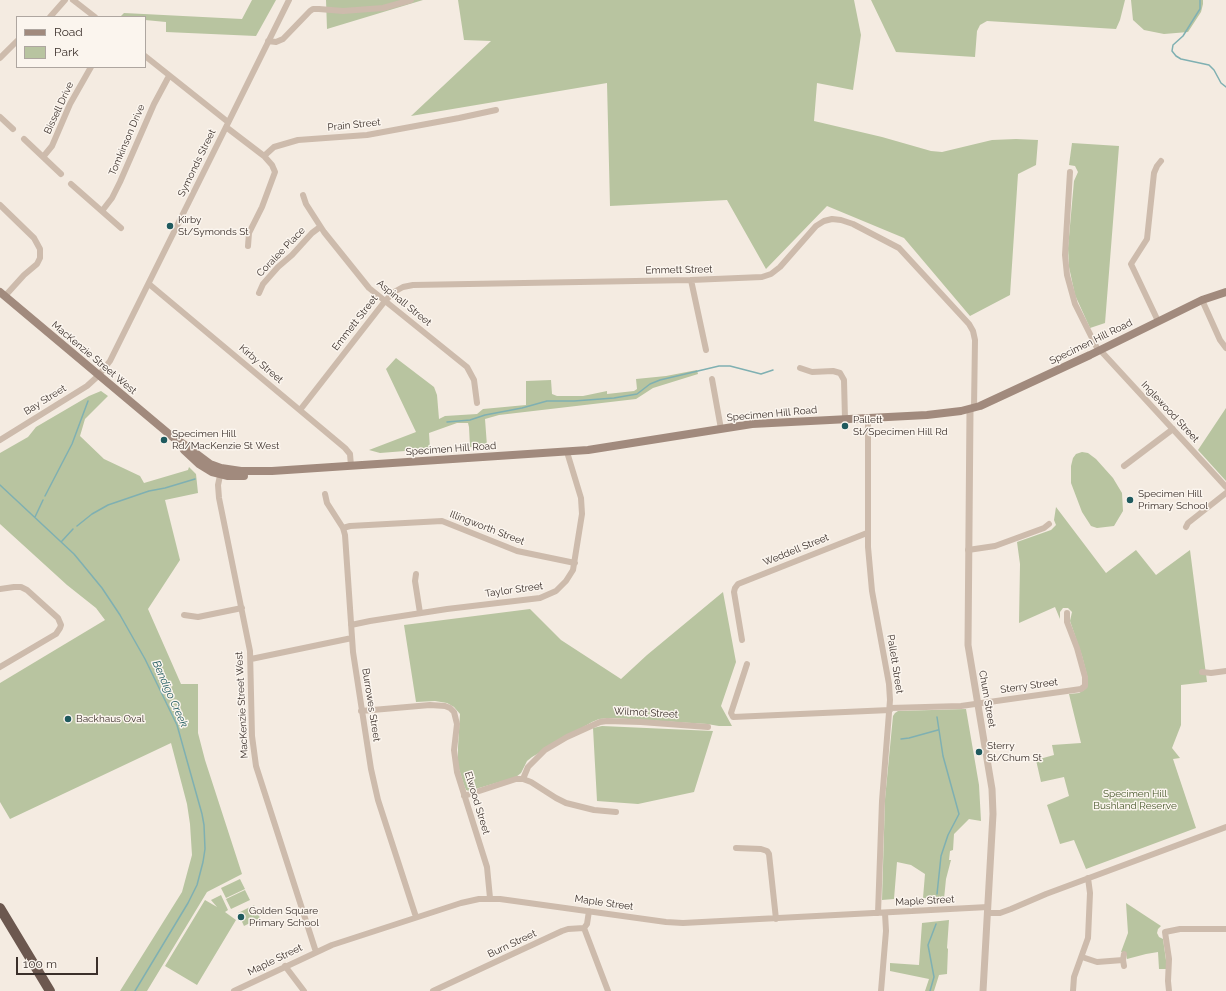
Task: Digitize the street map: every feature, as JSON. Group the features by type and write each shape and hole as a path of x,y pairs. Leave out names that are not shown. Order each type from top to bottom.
{"highway":[{"path":"0,908 50,991"}],"main road":[{"name":"Specimen Hill Road","path":"221,472 272,471 567,452 610,448 721,429 768,423 926,415 972,409 1202,300 1226,292"},
{"name":"MacKenzie Street West","path":"3,294 98,376 175,439 221,472"}],"street":[{"path":"51,16 65,0"},
{"path":"74,0 94,16"},
{"name":"Symonds Street","path":"98,376 114,355 288,0"},
{"path":"268,41 276,42 283,39 310,11 313,10 343,11 383,8 411,0"},
{"path":"0,58 16,42"},
{"path":"146,57 227,124 264,156 272,165 275,172 262,207 249,233 248,246"},
{"name":"Bissell Drive","path":"43,157 52,146 70,104 90,68"},
{"name":"Tomkinson Drive","path":"102,211 112,198 120,182 154,104 169,76"},
{"name":"Prain Street","path":"264,156 274,147 298,140 366,135 496,110"},
{"path":"0,117 13,129"},
{"path":"24,139 61,174"},
{"path":"1158,321 1131,264 1147,239 1154,173 1161,161"},
{"name":"Inglewood Street","path":"1070,172 1065,255 1067,275 1075,304 1099,350 1226,487"},
{"path":"71,184 121,228"},
{"name":"Aspinall Street","path":"303,195 306,204 320,227 363,282 374,293 467,367 474,380 476,403"},
{"path":"0,205 34,238 40,249 40,258 37,264 3,294"},
{"name":"Emmett Street","path":"300,410 385,301 398,289 413,285 691,280 762,277 771,274 780,267 816,226 824,221 832,219 853,224 899,248 969,324 975,340 972,409"},
{"name":"Coralee Place","path":"259,293 263,284 281,263 292,255 312,233 320,227"},
{"path":"691,280 706,350"},
{"name":"Kirby Street","path":"149,284 348,451 351,466"},
{"path":"1202,300 1220,340 1226,348"},
{"path":"800,368 812,372 837,371 842,376 844,380 845,419"},
{"name":"Bay Street","path":"0,440 79,391 98,376"},
{"path":"712,379 721,429"},
{"name":"Chum Street","path":"972,409 968,550 968,645 993,801 993,837 983,991"},
{"name":"Pallett Street","path":"868,418 867,534 872,587 889,684 890,709 882,801 882,913 886,931 882,991"},
{"path":"1124,466 1173,429"},
{"name":"Taylor Street","path":"351,625 420,613 545,596 556,591 566,581 573,570 582,505 567,452"},
{"name":"MacKenzie Street West","path":"221,472 218,485 219,498 251,659 252,736 256,766 316,952"},
{"path":"1186,526 1226,493"},
{"name":"Burrowes Street","path":"325,494 330,508 343,528 352,638 361,711 371,769 378,800 416,917"},
{"name":"Illingworth Street","path":"343,528 350,526 442,521 517,551 575,562"},
{"path":"968,550 995,546 1044,528 1049,524"},
{"name":"Weddell Street","path":"742,640 734,592 738,584 867,534"},
{"path":"416,574 415,580 420,613"},
{"path":"0,590 18,587 27,590 58,618 60,622 60,628 56,634 0,667"},
{"path":"184,615 198,616 242,608"},
{"name":"Sterry Street","path":"977,704 1078,690 1083,688 1086,683 1086,677 1067,622 1066,613"},
{"path":"251,659 352,638"},
{"path":"746,664 731,713 735,718 977,704"},
{"path":"1202,672 1210,673 1226,671"},
{"name":"Elwood Street","path":"361,711 430,705 445,706 450,708 456,718 457,724 454,750 458,777 487,867 490,898"},
{"name":"Wilmot Street","path":"523,779 528,767 545,750 567,737 600,722 640,722 708,727"},
{"path":"464,796 516,779 523,779 566,802 594,810 616,812"},
{"name":"Maple Street","path":"234,991 285,966 346,940 469,900 490,898 683,923 882,913 988,910 1000,913 1088,878 1226,827"},
{"path":"736,848 761,849 767,851 769,854 776,919"},
{"path":"1073,991 1074,977 1088,938 1090,893 1088,878"},
{"path":"589,911 584,928 608,991"},
{"name":"Burn Street","path":"433,991 565,930 584,928"},
{"path":"1169,991 1169,959 1165,932 1180,929 1226,929"},
{"path":"1082,957 1097,962 1124,960"},
{"path":"285,966 304,991"}],"green space":[{"path":"252,0 276,0 256,36 166,32 166,22 146,20 146,16 121,16 124,13 242,19"},
{"path":"326,0 423,0 327,29"},
{"path":"458,0 854,0 861,35 853,90 817,83 814,121 882,137 931,151 942,152 992,140 1038,140 1036,165 1018,174 1010,295 970,316 904,238 827,206 766,269 727,200 610,206 607,83 411,116 491,41 464,40"},
{"path":"871,0 1125,0 1116,29 987,21 980,25 977,31 975,57 896,52"},
{"path":"1131,0 1203,0 1203,4 1201,12 1188,32 1164,34 1144,30 1133,20"},
{"path":"1072,143 1119,146 1105,323 1090,328 1075,295 1069,267 1068,248 1074,181 1078,172 1075,166 1069,165"},
{"path":"396,358 434,387 437,395 439,419 445,416 477,414 483,409 526,405 526,381 551,380 552,394 557,396 583,396 607,391 607,394 634,391 637,389 636,379 666,376 697,370 698,374 653,388 636,399 499,415 485,419 487,446 470,447 468,423 457,423 429,433 430,449 380,453 369,450 416,432 386,369"},
{"path":"101,391 108,396 85,419 80,436 104,459 140,476 144,483 188,470 189,467 196,474 198,493 165,500 180,560 148,609 181,684 198,684 198,733 205,760 242,874 207,892 147,991 120,991 182,892 192,855 187,804 171,743 10,819 0,802 0,683 105,620 96,608 67,585 0,524 0,453 28,437 36,427 89,396"},
{"path":"1226,408 1226,481 1198,450"},
{"path":"1082,452 1088,453 1096,459 1113,478 1122,493 1123,511 1114,526 1097,528 1091,526 1082,512 1071,483 1071,466 1073,458 1076,454"},
{"name":"Specimen Hill Bushland Reserve","path":"1056,507 1106,573 1136,550 1156,575 1190,550 1207,682 1181,685 1181,725 1172,748 1180,758 1173,759 1196,828 1086,869 1074,840 1060,844 1047,805 1069,796 1064,777 1041,782 1036,760 1054,755 1052,745 1081,743 1069,694 1079,693 1084,690 1088,683 1088,679 1070,621 1072,612 1068,608 1063,608 1060,612 1060,619 1055,607 1019,623 1020,564 1017,542 1051,530 1056,525 1054,520"},
{"path":"723,592 736,662 721,706 732,726 613,718 599,719 532,757 527,761 521,773 516,777 469,791 466,790 458,766 460,714 454,707 447,703 435,701 416,702 404,625 530,609 561,640 621,679 647,655"},
{"path":"966,709 979,785 981,821 969,819 954,834 953,850 950,851 949,860 951,860 946,879 944,899 923,898 925,874 911,865 897,862 894,899 882,900 885,799 893,716 898,711"},
{"path":"602,726 713,731 694,792 638,804 597,801 593,728"},
{"path":"240,879 245,889 226,898 221,888"},
{"path":"245,890 250,900 231,909 226,899"},
{"path":"221,895 228,910 225,912 236,920 197,985 165,966 205,900 217,907 211,900"},
{"path":"1126,903 1161,926 1157,933 1159,937 1163,939 1166,969 1159,969 1158,952 1127,959 1126,953 1121,952 1128,933"},
{"path":"254,905 260,918 244,926 238,913"},
{"path":"949,920 947,974 939,975 934,991 925,991 929,979 890,971 890,963 919,965 922,923"}],"waterway":[{"path":"1200,0 1200,9 1183,36 1173,45 1172,51 1181,59 1209,65 1214,70 1221,83 1226,87"},
{"path":"447,422 470,420 485,415 522,408 547,401 574,401 614,398 637,394 650,384 660,380 719,366 730,366 761,374 773,370"},
{"path":"45,496 72,444 88,401"},
{"path":"77,526 92,514 108,505 149,491 195,479"},
{"name":"Bendigo Creek","path":"0,485 74,554 102,588 120,615 145,659 177,725 202,814 205,849 197,885 188,903 135,991"},
{"path":"35,517 43,500"},
{"path":"62,541 73,529"},
{"path":"937,717 943,756 959,814 948,835 941,856 937,894"},
{"path":"901,739 938,730"},
{"path":"930,991 934,977 928,945 936,924"}],"place":[{"name":"Kirby St/Symonds St","path":"170,226"},
{"name":"Pallett St/Specimen Hill Rd","path":"845,426"},
{"name":"Specimen Hill Rd/MacKenzie St West","path":"164,440"},
{"name":"Specimen Hill Primary School","path":"1130,500"},
{"name":"Backhaus Oval","path":"68,719"},
{"name":"Sterry St/Chum St","path":"979,752"},
{"name":"Golden Square Primary School","path":"241,917"}]}
